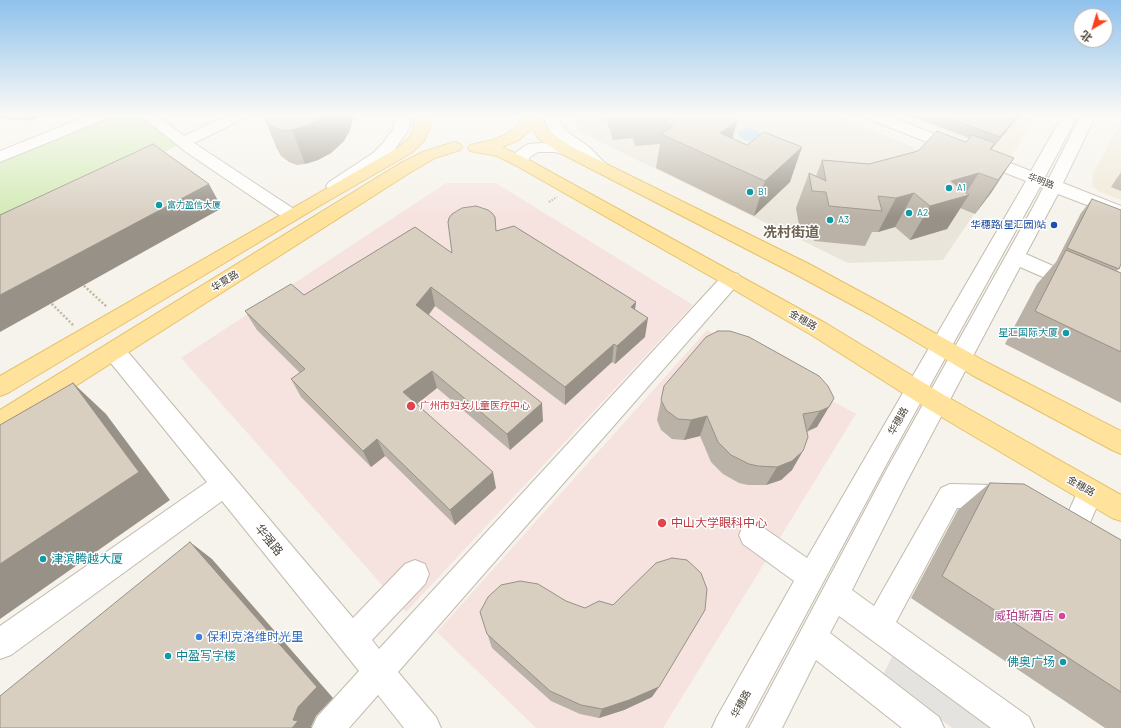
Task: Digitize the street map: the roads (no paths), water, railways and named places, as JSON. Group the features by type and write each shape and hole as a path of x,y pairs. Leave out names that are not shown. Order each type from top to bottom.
{"main road":[{"name":"华夏路","path":"0,422 114,351 393,166 408,149"},
{"name":"华夏路","path":"0,386 310,204 393,166 446,149"},
{"name":"金穗路","path":"482,149 501,152 521,162 732,280 820,330 926,396 1121,509"},
{"path":"566,150 802,269 876,309 960,358 1121,443"}],"street":[{"path":"0,157 20,149"},
{"path":"191,149 291,215"},
{"path":"310,204 374,160 386,149"},
{"path":"521,162 522,155 531,149"},
{"path":"582,149 600,167"},
{"name":"华明路","path":"958,149 1121,212"},
{"name":"华穗路","path":"728,728 811,577 926,396 960,358 1015,257 1058,149"},
{"name":"华穗路","path":"765,728 835,595 926,396 941,347 1067,149"},
{"path":"1015,257 1121,304"},
{"path":"328,728 732,280"},
{"name":"华强路","path":"114,351 424,728"},
{"path":"0,644 224,484"},
{"path":"1068,541 1090,492"},
{"path":"878,627 950,496 994,497 1021,513"},
{"path":"752,535 811,577"},
{"path":"352,640 415,574"},
{"path":"835,595 1018,728"},
{"path":"812,638 928,728"}],"water":[{"path":"778,149 802,149 796,156"}],"place":[{"name":"A1","path":"949,188"},
{"name":"B1","path":"750,192"},
{"name":"富力盈信大厦","path":"159,205"},
{"name":"A2","path":"909,213"},
{"name":"A3","path":"830,220"},
{"name":"华穗路(星汇园)站","path":"1054,225"},
{"name":"星汇国际大厦","path":"1066,333"},
{"name":"广州市妇女儿童医疗中心","path":"411,406"},
{"name":"中山大学眼科中心","path":"662,523"},
{"name":"津滨腾越大厦","path":"43,559"},
{"name":"威珀斯酒店","path":"1062,616"},
{"name":"保利克洛维时光里","path":"199,637"},
{"name":"中盈写字楼","path":"168,656"},
{"name":"佛奥广场","path":"1063,662"}],"district":[{"name":"冼村街道","path":"791,232"}]}
